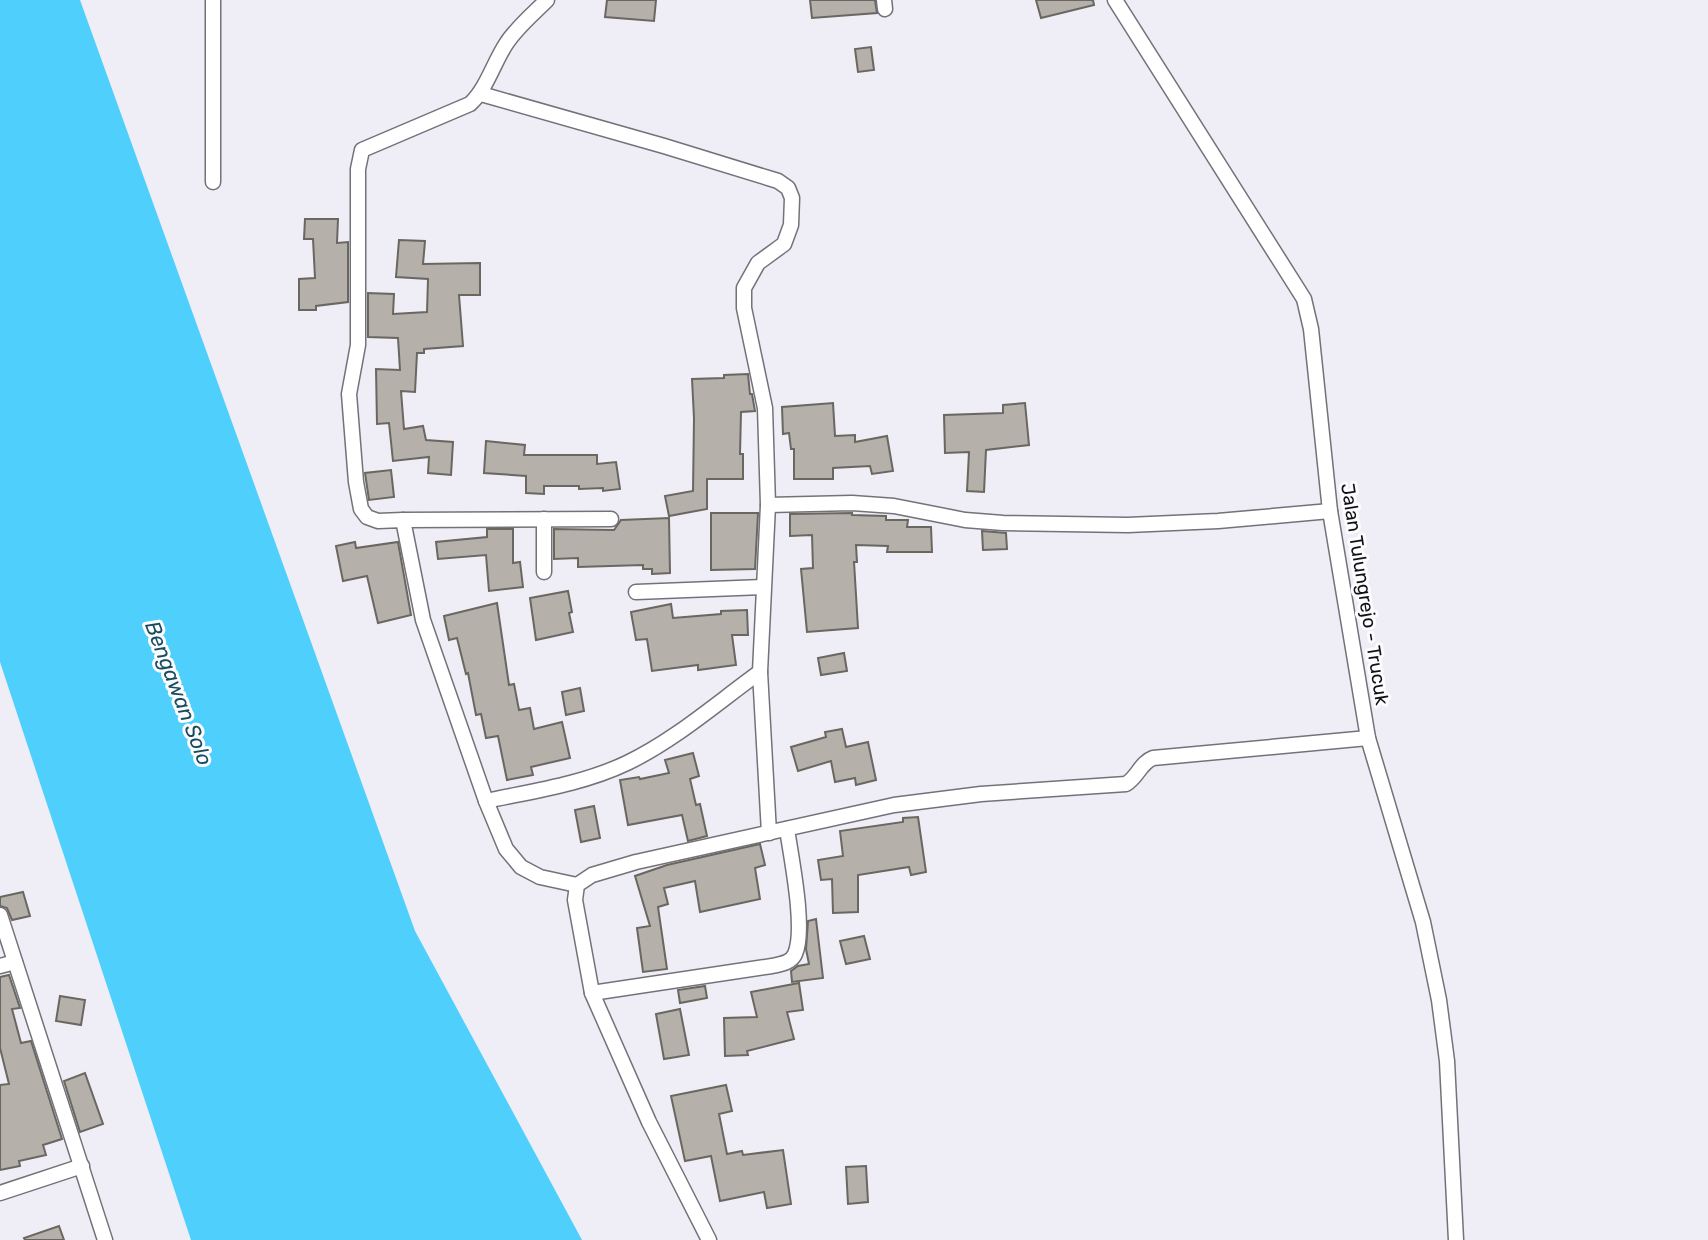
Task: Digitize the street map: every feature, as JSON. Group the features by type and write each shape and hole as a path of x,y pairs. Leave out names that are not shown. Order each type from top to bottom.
{"street":[{"path":"213,0 213,182"},
{"path":"547,0 508,40 481,94 470,104 362,150 359,158 358,345 349,394 356,482 361,509 367,517 378,521 611,519"},
{"name":"Jalan Tulungrejo - Trucuk","path":"1115,0 1304,299 1311,329 1331,511 1368,738 1423,922 1440,1000 1447,1061 1456,1240"},
{"path":"481,94 677,149 778,181 788,188 793,212 784,244 758,263 744,288 744,308 765,408 768,505 760,672 769,833"},
{"path":"768,505 852,503 894,506 965,520 1101,525 1194,523 1331,511"},
{"path":"544,519 544,572"},
{"path":"403,520 423,620 486,801 506,849 521,867 540,877 578,885 592,876 636,862 933,799 1126,784 1130,783 1143,763 1153,758 1368,738"},
{"path":"636,592 763,587"},
{"path":"486,801 588,777 626,764 671,738 760,672"},
{"path":"592,993 785,964 791,959 795,953 798,922 787,829"},
{"path":"578,885 575,900 592,993 649,1122 709,1240"},
{"path":"0,915 105,1240"},
{"path":"0,966 15,962"},
{"path":"0,1193 82,1166"}],"water":[{"name":"Bengawan Solo","path":"0,0 80,0 415,931 582,1240 191,1240 0,662"}],"building":[{"path":"607,0 656,0 654,21 605,17"},
{"path":"810,0 875,0 877,13 812,18"},
{"path":"1036,0 1093,0 1094,5 1041,18"},
{"path":"871,47 874,70 858,72 855,49"},
{"path":"305,219 338,219 337,243 348,242 348,302 316,306 316,310 299,310 299,279 315,278 313,239 304,239"},
{"path":"399,240 425,241 423,264 480,263 480,295 459,295 463,346 424,349 424,353 417,353 415,392 401,391 404,429 423,426 426,440 453,442 451,475 428,473 429,457 393,461 389,423 377,424 376,369 400,370 398,338 368,337 368,293 394,294 393,314 427,312 428,279 396,277"},
{"path":"748,374 755,411 741,412 740,454 743,454 743,479 707,479 707,509 669,516 665,496 693,491 692,379"},
{"path":"833,403 835,436 855,435 855,442 887,436 893,471 872,474 870,466 833,468 833,479 794,479 794,449 791,449 789,433 783,434 782,407"},
{"path":"1025,403 1029,445 986,450 984,492 967,491 969,452 945,453 944,415 1003,413 1003,405"},
{"path":"486,441 525,445 524,455 597,455 597,464 616,462 620,489 603,491 603,488 544,486 544,494 526,493 526,476 484,473"},
{"path":"391,470 394,497 369,500 365,473"},
{"path":"711,513 758,513 755,569 711,570"},
{"path":"852,513 886,516 886,520 908,520 907,527 931,527 932,552 887,552 888,546 856,545 857,562 854,562 858,628 807,632 801,569 813,568 812,535 790,536 790,514"},
{"path":"669,518 670,573 652,574 652,569 643,569 643,565 578,567 578,558 554,559 554,529 614,530 621,520"},
{"path":"487,529 513,529 513,563 520,562 523,587 489,591 486,555 438,559 436,542 487,537"},
{"path":"982,531 1006,533 1007,549 983,550"},
{"path":"355,542 356,548 398,542 411,615 378,623 367,576 343,581 336,546"},
{"path":"568,591 573,632 536,640 530,598"},
{"path":"497,603 509,685 514,684 519,710 530,708 534,729 562,722 570,758 531,767 533,775 507,780 498,736 486,738 481,714 476,715 468,673 466,674 457,638 449,640 444,616"},
{"path":"671,604 673,618 747,610 748,635 732,635 736,665 698,670 698,665 652,671 647,639 636,640 631,612"},
{"path":"844,653 847,671 821,675 818,658"},
{"path":"580,688 584,711 566,715 562,692"},
{"path":"842,729 846,747 868,742 876,780 856,785 855,778 835,782 831,761 798,771 791,747 826,737 825,732"},
{"path":"693,753 699,776 690,779 696,805 700,804 707,836 688,841 682,815 628,825 620,780 669,773 665,760"},
{"path":"594,806 600,838 581,842 575,810"},
{"path":"918,817 926,872 911,875 909,867 858,875 858,912 833,913 832,879 821,880 818,860 843,856 840,831 903,822 903,818"},
{"path":"760,844 765,865 755,868 760,899 700,912 695,881 664,888 668,904 658,907 667,969 643,972 637,928 650,926 635,876 667,865"},
{"path":"23,892 30,916 12,920 7,908 0,906 0,897"},
{"path":"816,919 823,978 792,982 791,971 798,966 809,964 806,949 808,921"},
{"path":"864,936 870,959 846,964 840,941"},
{"path":"9,975 20,1008 12,1009 21,1043 31,1041 62,1139 43,1145 46,1155 19,1161 20,1166 0,1170 0,1085 9,1084 0,1048 0,977"},
{"path":"799,983 803,1010 787,1012 794,1039 747,1051 748,1055 725,1056 724,1018 757,1017 751,992"},
{"path":"705,986 707,998 680,1003 678,990"},
{"path":"60,996 85,1000 81,1025 56,1021"},
{"path":"680,1009 689,1055 664,1059 656,1014"},
{"path":"85,1073 103,1124 80,1132 64,1081"},
{"path":"726,1085 732,1111 719,1114 727,1154 742,1151 743,1155 783,1150 791,1204 767,1208 764,1192 720,1201 711,1156 685,1161 671,1096"},
{"path":"866,1166 868,1202 848,1204 846,1167"},
{"path":"59,1226 64,1240 24,1238"}]}
